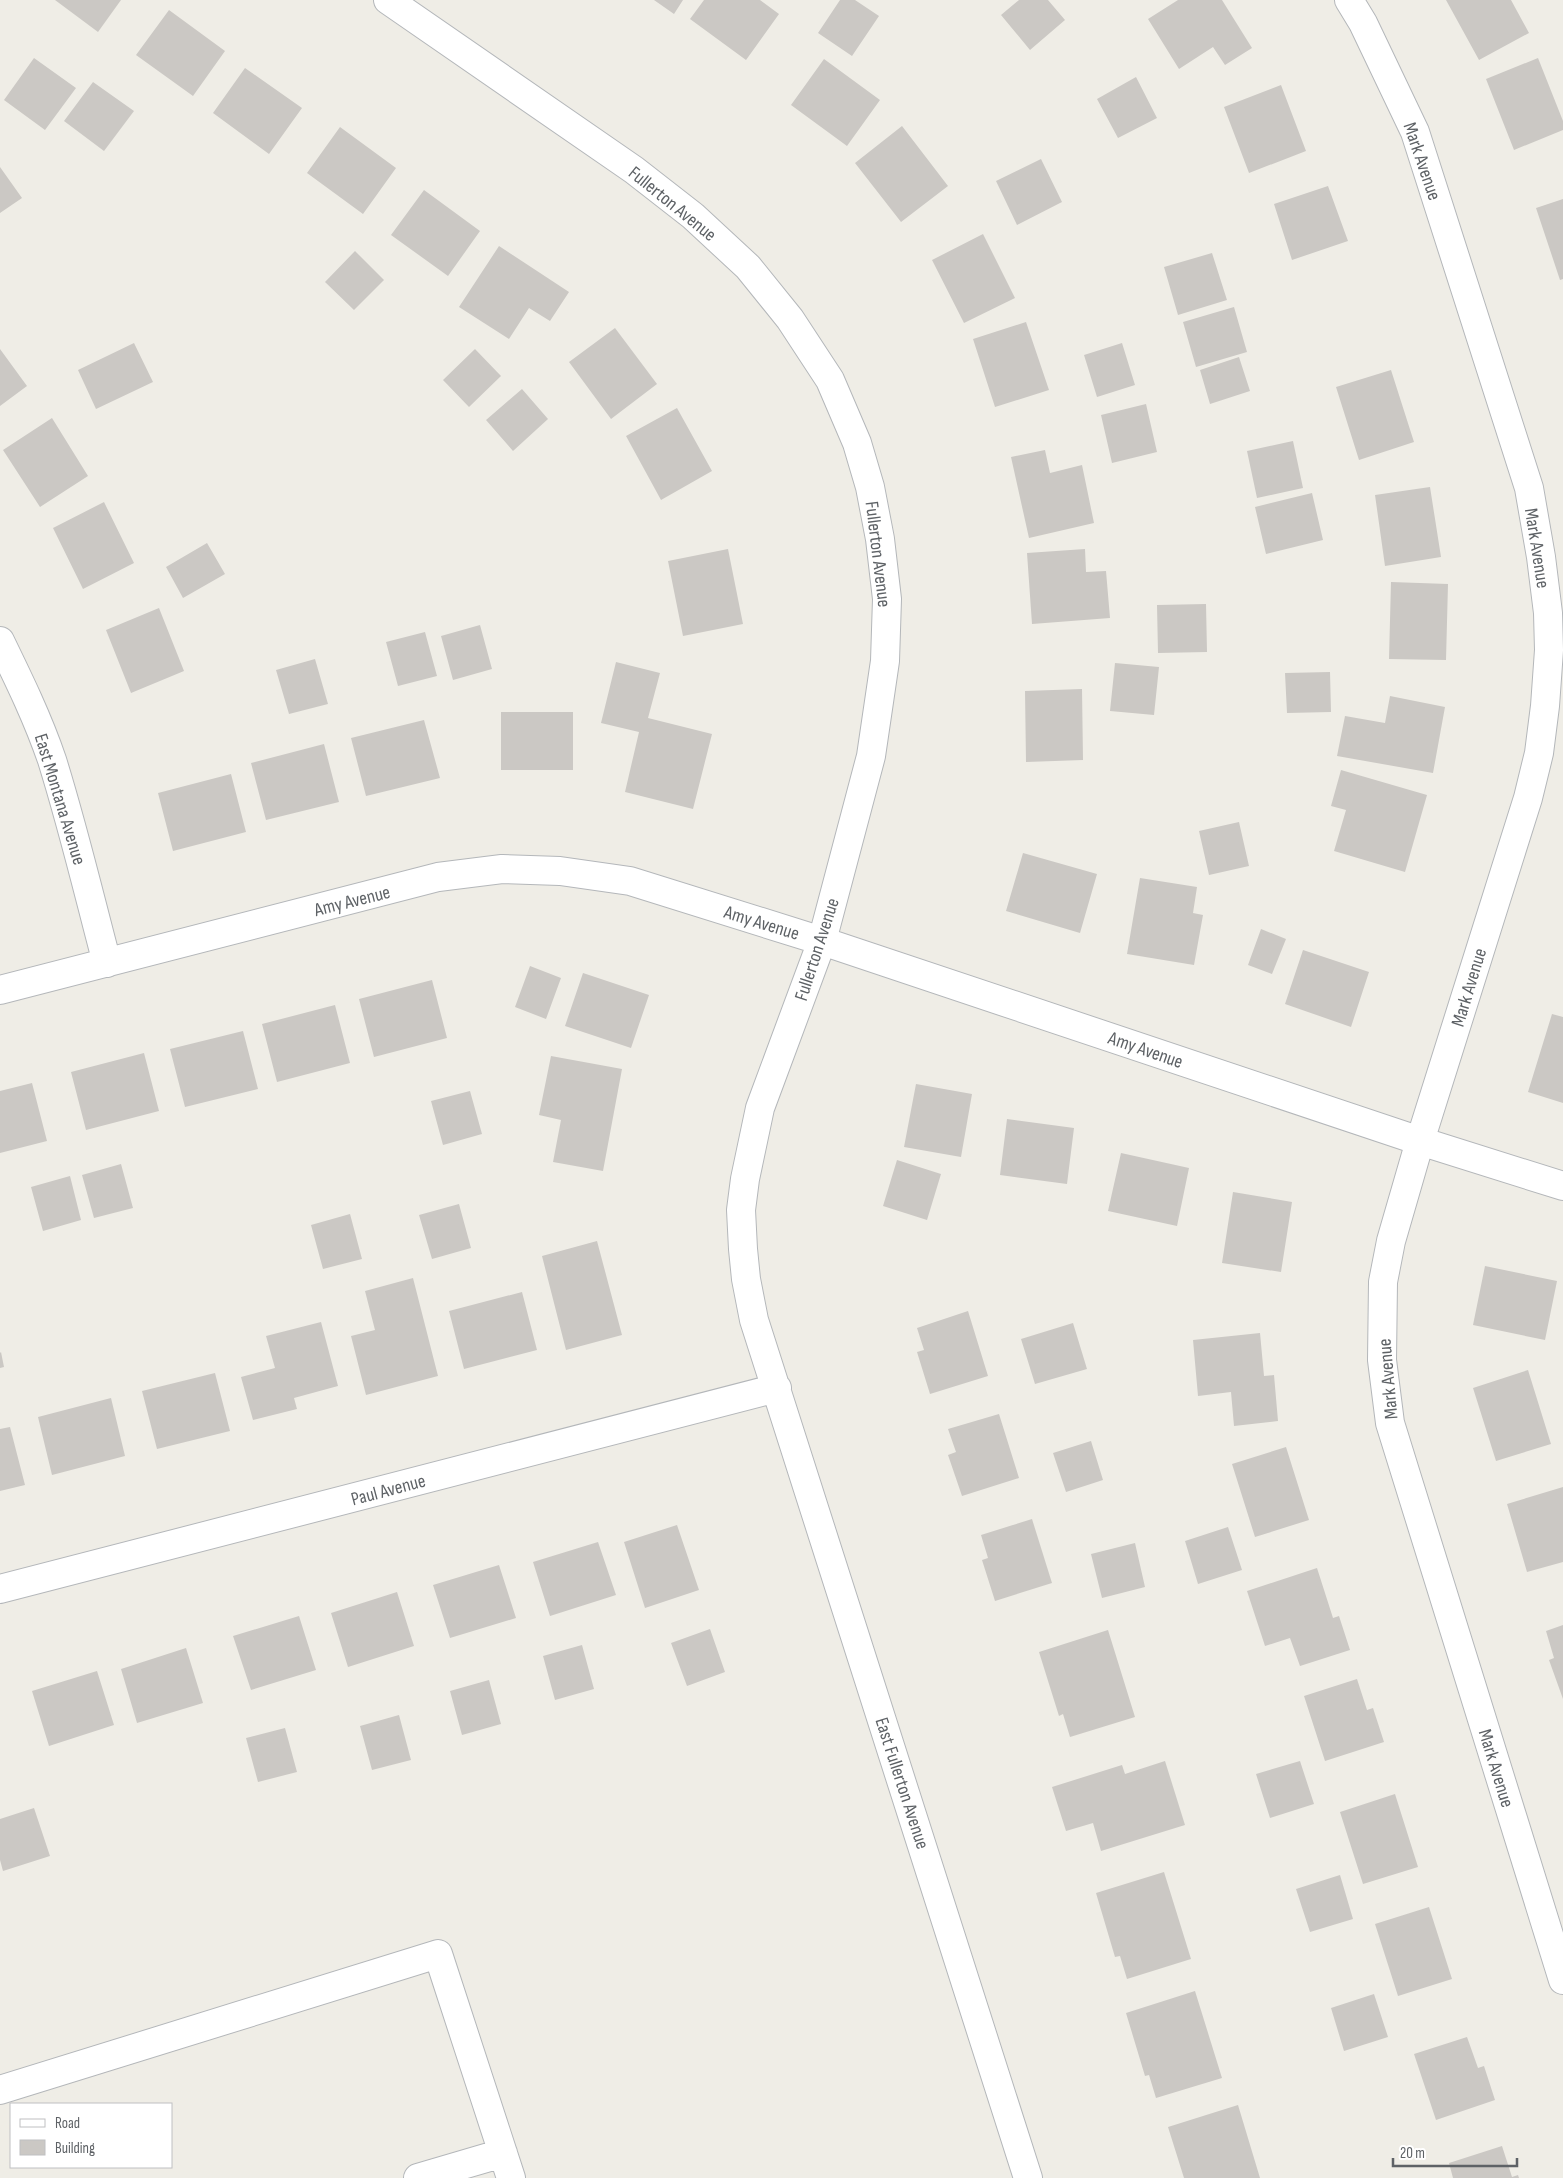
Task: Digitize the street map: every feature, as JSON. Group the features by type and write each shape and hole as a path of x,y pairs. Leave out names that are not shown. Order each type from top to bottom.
{"street":[{"name":"Fullerton Avenue","path":"388,0 634,170 692,216 748,267 790,319 830,380 857,443 870,486 880,539 887,599 885,661 871,756 822,941 760,1108 745,1179 741,1210 746,1279 754,1320 777,1388"},
{"name":"Mark Avenue","path":"1349,0 1363,23 1414,132 1529,488 1548,613 1549,650 1545,706 1538,753 1528,798 1420,1141 1391,1241 1383,1282 1382,1360 1390,1423 1563,1980"},
{"name":"East Montana Avenue","path":"0,641 23,686 51,758 75,838 107,963"},
{"name":"Amy Avenue","path":"0,990 438,877 502,869 560,871 630,881 822,941 1420,1141 1563,1186"},
{"name":"Paul Avenue","path":"0,1589 777,1388"},
{"name":"East Fullerton Avenue","path":"777,1388 1028,2178"},
{"path":"0,2090 438,1954 511,2178"},
{"path":"418,2178 503,2152"}],"building":[{"path":"55,0 121,0 98,32"},
{"path":"654,0 683,0 674,14"},
{"path":"704,0 760,0 779,14 746,60 690,19"},
{"path":"840,0 855,0 879,16 852,56 818,33"},
{"path":"1019,0 1048,0 1065,20 1030,50 1001,15"},
{"path":"1178,0 1222,0 1252,48 1225,65 1213,47 1179,69 1148,19"},
{"path":"1446,0 1511,0 1529,33 1479,60"},
{"path":"169,10 225,51 193,96 136,55"},
{"path":"34,58 76,88 45,130 4,100"},
{"path":"1538,58 1563,121 1563,130 1514,150 1486,79"},
{"path":"824,59 880,100 847,146 791,105"},
{"path":"245,68 302,108 269,154 213,113"},
{"path":"1136,77 1157,118 1118,138 1097,99"},
{"path":"93,82 134,111 104,151 64,121"},
{"path":"1281,85 1306,151 1249,173 1224,107"},
{"path":"902,126 948,186 901,222 855,163"},
{"path":"340,127 396,168 363,214 307,173"},
{"path":"1041,159 1062,202 1017,225 996,181"},
{"path":"0,167 22,198 0,213"},
{"path":"1328,186 1348,241 1292,260 1274,204"},
{"path":"424,190 480,231 448,276 391,235"},
{"path":"1563,199 1563,279 1560,280 1536,208"},
{"path":"983,234 1015,298 964,323 932,260"},
{"path":"499,246 569,292 550,321 529,308 509,339 459,307"},
{"path":"355,251 384,280 354,310 325,282"},
{"path":"1212,253 1227,300 1178,315 1164,267"},
{"path":"1234,307 1247,352 1196,367 1183,322"},
{"path":"1026,322 1049,390 995,407 973,339"},
{"path":"615,328 657,384 611,419 569,362"},
{"path":"134,343 153,382 96,409 78,370"},
{"path":"1122,343 1135,385 1097,397 1084,355"},
{"path":"0,349 27,386 0,406"},
{"path":"475,349 501,376 469,407 443,380"},
{"path":"1239,357 1250,391 1210,404 1200,370"},
{"path":"1391,370 1414,442 1359,460 1336,387"},
{"path":"522,389 548,419 513,451 486,420"},
{"path":"1146,404 1157,452 1112,463 1101,415"},
{"path":"677,408 712,471 661,500 626,436"},
{"path":"52,418 88,476 40,507 3,450"},
{"path":"1293,441 1303,488 1257,498 1247,451"},
{"path":"1045,450 1050,473 1082,465 1094,523 1029,538 1011,457"},
{"path":"1430,487 1441,557 1385,566 1375,495"},
{"path":"1312,493 1323,540 1266,554 1255,507"},
{"path":"104,502 134,563 83,589 53,528"},
{"path":"207,543 225,574 183,598 166,567"},
{"path":"728,549 743,624 683,636 668,561"},
{"path":"1085,549 1086,572 1106,571 1110,618 1032,624 1027,553"},
{"path":"1391,582 1448,584 1446,660 1389,659"},
{"path":"1206,604 1207,652 1158,653 1157,605"},
{"path":"159,608 184,671 131,693 106,630"},
{"path":"480,625 492,669 453,680 441,636"},
{"path":"425,632 437,676 398,686 386,642"},
{"path":"315,659 328,704 289,714 276,670"},
{"path":"616,662 660,673 648,718 712,734 693,809 625,792 639,732 601,723"},
{"path":"1115,663 1159,667 1154,715 1110,711"},
{"path":"1330,672 1331,712 1287,713 1285,673"},
{"path":"1082,689 1083,760 1026,762 1025,691"},
{"path":"1390,696 1445,707 1433,773 1337,756 1345,716 1385,723"},
{"path":"501,712 573,712 573,770 501,770"},
{"path":"424,720 440,778 366,796 351,738"},
{"path":"324,744 339,802 266,820 251,763"},
{"path":"1341,770 1427,795 1405,872 1334,851 1346,810 1331,806"},
{"path":"231,774 246,832 173,851 158,793"},
{"path":"1239,822 1249,866 1209,875 1199,831"},
{"path":"1023,853 1097,874 1080,933 1006,911"},
{"path":"1140,878 1197,887 1193,913 1203,915 1194,965 1127,954"},
{"path":"1261,929 1286,939 1272,974 1248,965"},
{"path":"1303,950 1369,972 1351,1027 1285,1004"},
{"path":"530,966 561,978 546,1019 515,1007"},
{"path":"583,973 649,995 631,1048 565,1026"},
{"path":"432,980 447,1038 374,1057 359,999"},
{"path":"335,1005 350,1063 277,1082 262,1024"},
{"path":"1552,1014 1563,1017 1563,1103 1528,1092"},
{"path":"243,1031 258,1089 185,1107 170,1049"},
{"path":"144,1053 159,1111 86,1130 71,1072"},
{"path":"551,1056 622,1069 603,1171 553,1162 561,1120 539,1115"},
{"path":"32,1083 47,1141 0,1153 0,1091"},
{"path":"916,1084 972,1094 961,1157 904,1147"},
{"path":"470,1091 482,1134 443,1145 431,1101"},
{"path":"1007,1119 1074,1128 1067,1184 1000,1175"},
{"path":"1121,1153 1189,1168 1177,1226 1108,1211"},
{"path":"897,1160 941,1174 927,1220 883,1206"},
{"path":"121,1164 133,1208 94,1218 82,1175"},
{"path":"70,1176 81,1220 43,1231 31,1187"},
{"path":"1233,1192 1292,1202 1281,1272 1222,1263"},
{"path":"459,1204 471,1248 432,1259 419,1215"},
{"path":"350,1214 362,1259 323,1269 311,1225"},
{"path":"597,1241 622,1335 566,1350 542,1256"},
{"path":"1485,1266 1557,1281 1545,1340 1473,1325"},
{"path":"413,1278 438,1376 366,1395 351,1336 375,1330 365,1291"},
{"path":"522,1292 537,1350 464,1369 449,1311"},
{"path":"968,1311 988,1376 930,1394 917,1352 924,1350 917,1328"},
{"path":"321,1322 338,1386 294,1398 297,1409 253,1420 241,1377 275,1368 266,1336"},
{"path":"1073,1323 1087,1369 1035,1384 1021,1339"},
{"path":"1260,1333 1264,1376 1274,1375 1278,1421 1234,1426 1231,1392 1198,1396 1193,1340"},
{"path":"0,1353 4,1367 0,1368"},
{"path":"1528,1370 1551,1444 1496,1461 1473,1388"},
{"path":"215,1373 230,1431 157,1449 142,1391"},
{"path":"111,1398 125,1456 52,1475 38,1417"},
{"path":"999,1414 1019,1478 962,1496 948,1455 956,1452 948,1429"},
{"path":"10,1427 25,1485 0,1491 0,1429"},
{"path":"1091,1441 1103,1480 1066,1492 1053,1453"},
{"path":"1286,1447 1309,1520 1255,1537 1232,1464"},
{"path":"1563,1487 1563,1562 1527,1572 1507,1504"},
{"path":"1032,1519 1052,1583 995,1601 982,1560 988,1558 981,1535"},
{"path":"677,1525 699,1590 645,1608 624,1542"},
{"path":"1228,1527 1242,1570 1198,1584 1185,1541"},
{"path":"598,1542 616,1595 550,1616 533,1562"},
{"path":"1135,1543 1145,1587 1102,1598 1091,1554"},
{"path":"499,1565 516,1618 450,1638 433,1585"},
{"path":"1317,1568 1333,1618 1339,1616 1350,1650 1300,1666 1290,1638 1265,1646 1247,1591"},
{"path":"397,1592 414,1646 348,1667 331,1613"},
{"path":"299,1616 316,1670 251,1690 233,1636"},
{"path":"1563,1625 1563,1699 1549,1660 1554,1658 1546,1631"},
{"path":"710,1629 725,1672 687,1686 671,1643"},
{"path":"1108,1630 1135,1717 1070,1737 1063,1714 1059,1716 1039,1652"},
{"path":"582,1645 594,1689 555,1700 543,1656"},
{"path":"186,1648 203,1703 137,1723 121,1669"},
{"path":"97,1671 114,1725 49,1746 32,1691"},
{"path":"1357,1679 1367,1710 1373,1708 1384,1742 1325,1761 1304,1696"},
{"path":"489,1680 501,1724 462,1735 450,1691"},
{"path":"399,1715 411,1760 372,1770 360,1726"},
{"path":"285,1728 297,1772 258,1782 246,1738"},
{"path":"1165,1761 1185,1825 1101,1851 1093,1823 1066,1831 1052,1787 1122,1765 1125,1774"},
{"path":"1300,1761 1314,1804 1270,1818 1256,1774"},
{"path":"1395,1794 1418,1867 1363,1884 1340,1812"},
{"path":"34,1808 50,1856 3,1871 0,1860 0,1819"},
{"path":"1164,1872 1191,1959 1127,1979 1120,1956 1115,1957 1096,1893"},
{"path":"1340,1875 1353,1919 1310,1932 1296,1889"},
{"path":"1429,1907 1452,1979 1398,1996 1375,1924"},
{"path":"1195,1991 1222,2078 1156,2098 1149,2075 1145,2076 1126,2013"},
{"path":"1374,1994 1388,2037 1344,2051 1331,2008"},
{"path":"1467,2037 1478,2068 1484,2066 1495,2100 1436,2120 1414,2054"},
{"path":"1238,2105 1260,2178 1184,2178 1168,2127"},
{"path":"1502,2146 1512,2177 1518,2175 1519,2178 1453,2178 1449,2163"}]}
